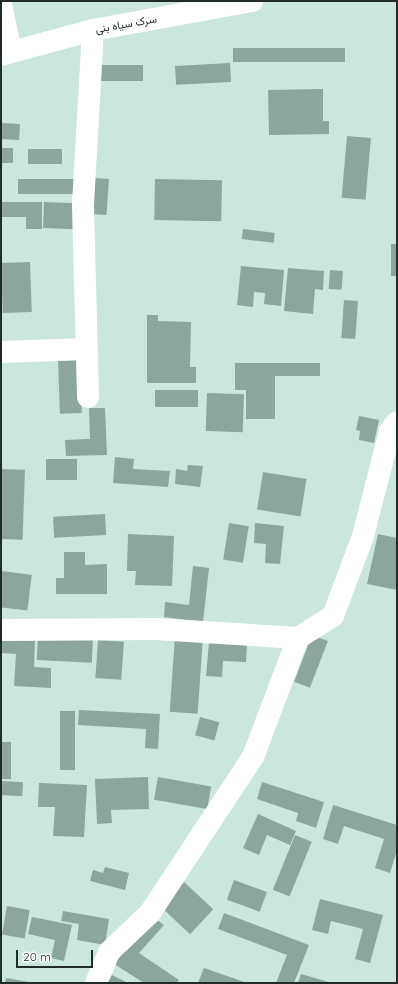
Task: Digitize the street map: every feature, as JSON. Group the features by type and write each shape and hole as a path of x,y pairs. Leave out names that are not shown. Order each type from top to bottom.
{"street":[{"name":"سرک سیاه بنی","path":"6,54 93,30 252,1"},
{"path":"1,4 6,54"},
{"path":"88,397 83,204 93,30"},
{"path":"1,352 87,349"},
{"path":"1,630 156,629 298,638 333,616 363,536 390,431 397,422"},
{"path":"96,983 109,952 150,914 253,757 298,638"}],"building":[{"path":"233,48 345,48 345,62 233,62"},
{"path":"230,63 231,82 176,85 175,66"},
{"path":"95,65 143,65 143,81 95,81"},
{"path":"323,89 323,121 329,121 329,134 269,135 268,90"},
{"path":"1,123 20,124 19,140 1,139"},
{"path":"347,136 371,138 366,200 342,198"},
{"path":"1,148 13,148 13,163 1,163"},
{"path":"28,149 62,149 62,164 28,164"},
{"path":"94,178 109,179 106,215 91,214"},
{"path":"18,179 74,179 74,194 18,194"},
{"path":"155,179 222,180 221,221 154,220"},
{"path":"1,202 42,202 42,229 26,229 26,217 1,217"},
{"path":"44,202 77,203 76,229 43,228"},
{"path":"243,229 275,233 274,243 242,239"},
{"path":"391,244 397,244 397,276 391,276"},
{"path":"30,262 32,312 3,313 1,263"},
{"path":"241,266 284,270 281,306 264,304 265,293 254,292 253,307 237,305"},
{"path":"288,268 324,271 323,290 315,289 313,314 284,311"},
{"path":"330,270 343,271 342,290 329,289"},
{"path":"344,300 358,301 355,339 341,338"},
{"path":"147,315 158,315 158,321 191,322 190,367 196,367 196,383 147,383"},
{"path":"80,359 82,413 60,414 58,360"},
{"path":"235,363 320,363 320,376 275,376 275,419 246,419 246,390 235,390"},
{"path":"155,390 198,390 198,407 155,407"},
{"path":"207,393 244,394 243,432 206,431"},
{"path":"89,408 105,408 107,455 66,456 65,440 90,439"},
{"path":"359,416 379,420 374,443 359,440 360,431 356,430"},
{"path":"115,457 134,459 133,469 170,471 168,487 113,483"},
{"path":"46,459 77,459 77,480 46,480"},
{"path":"188,465 203,466 200,487 175,484 176,469 187,471"},
{"path":"1,469 25,470 23,540 1,539"},
{"path":"263,472 306,479 301,516 257,510"},
{"path":"105,514 106,535 54,538 53,517"},
{"path":"229,523 249,526 243,563 223,560"},
{"path":"255,523 284,526 280,564 265,563 266,544 254,543"},
{"path":"128,534 174,536 172,586 135,585 136,571 127,571"},
{"path":"378,534 397,538 397,590 367,584"},
{"path":"64,552 85,552 85,565 107,564 107,594 56,594 56,578 64,578"},
{"path":"193,566 209,568 203,622 164,617 165,602 189,605"},
{"path":"1,571 32,575 27,611 1,607"},
{"path":"312,635 328,641 310,688 294,682"},
{"path":"175,636 203,638 198,714 170,712"},
{"path":"1,637 35,638 34,667 51,668 51,688 14,686 16,654 1,653"},
{"path":"38,637 93,640 92,663 37,660"},
{"path":"98,640 124,642 121,680 95,678"},
{"path":"209,642 247,644 246,662 223,661 222,677 206,676"},
{"path":"79,710 160,714 158,749 145,748 146,729 78,725"},
{"path":"60,711 75,711 75,770 60,770"},
{"path":"200,717 219,722 214,741 195,735"},
{"path":"1,742 11,742 11,779 1,779"},
{"path":"148,777 149,809 111,810 112,823 97,824 95,779"},
{"path":"158,777 211,786 207,809 154,800"},
{"path":"1,781 23,782 22,796 1,795"},
{"path":"262,782 324,802 316,828 296,821 298,813 257,799"},
{"path":"39,783 87,785 84,837 53,836 55,807 38,807"},
{"path":"333,805 397,825 397,850 390,873 375,868 384,839 344,826 338,844 323,839"},
{"path":"258,814 296,831 290,845 267,835 259,855 243,848"},
{"path":"295,835 312,842 290,896 273,890"},
{"path":"105,867 129,873 125,890 90,881 93,870 103,873"},
{"path":"234,880 267,892 260,912 227,900"},
{"path":"184,882 213,909 190,934 161,907"},
{"path":"320,899 383,915 370,963 355,959 363,929 331,921 328,934 312,930"},
{"path":"7,906 30,910 25,939 2,935"},
{"path":"63,911 109,919 105,945 77,940 79,924 61,921"},
{"path":"224,913 309,945 294,983 276,983 287,955 218,929"},
{"path":"152,916 164,925 139,953 179,980 177,983 144,983 111,962"},
{"path":"32,917 72,925 64,961 51,958 55,940 28,934"},
{"path":"204,968 247,983 198,983"},
{"path":"301,974 332,983 298,983"},
{"path":"112,975 128,983 107,983"},
{"path":"6,978 29,982 29,983 5,983"}]}
